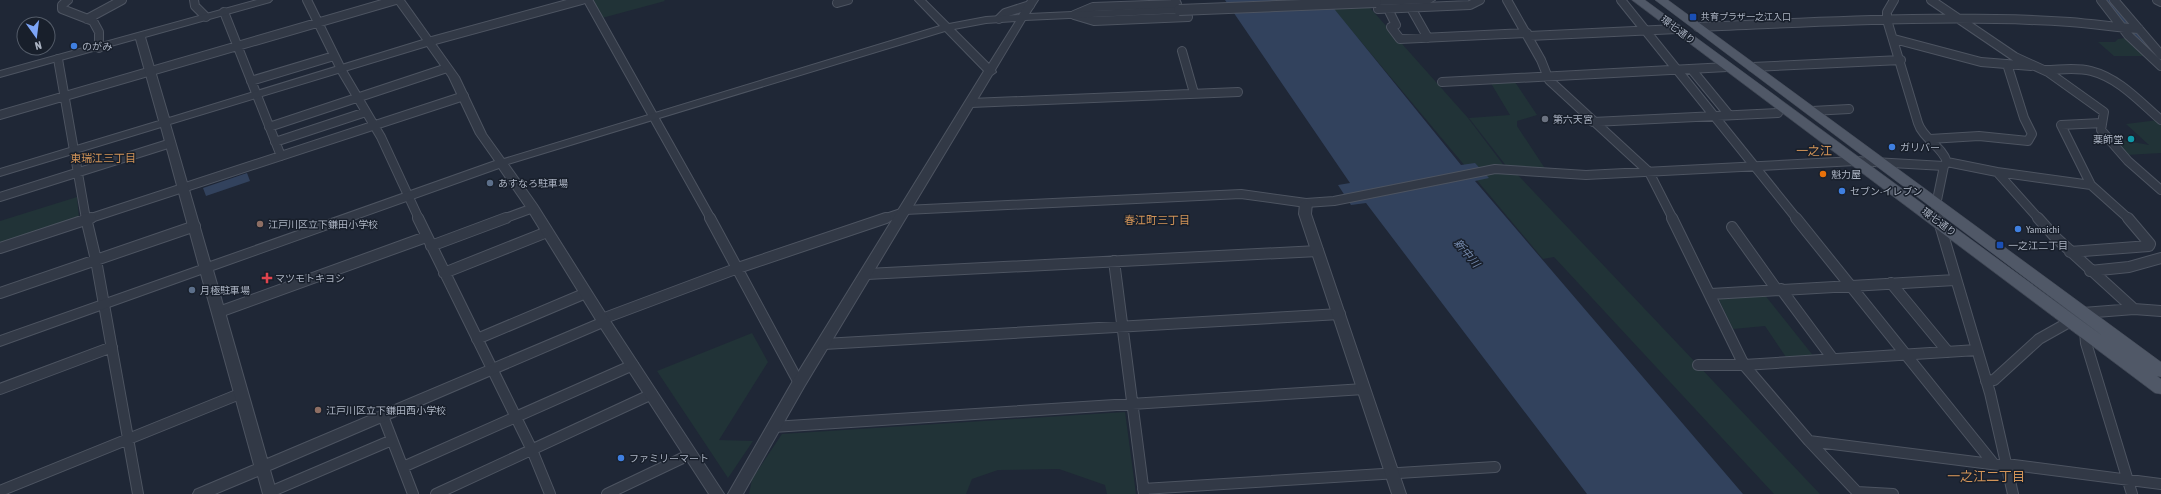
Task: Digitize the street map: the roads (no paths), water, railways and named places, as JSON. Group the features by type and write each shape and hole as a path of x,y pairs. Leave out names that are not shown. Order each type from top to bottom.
{"main road":[{"name":"環七通り","path":"1638,0 1727,68 1938,222 2076,317 2161,371"},
{"name":"環七通り","path":"1661,0 1936,205 2076,317 2085,331 2161,388"}],"street":[{"path":"68,0 62,5 62,9 93,21 99,32 99,48"},
{"path":"87,19 122,0"},
{"path":"194,0 195,6 206,17"},
{"path":"0,74 99,48 267,0"},
{"path":"307,0 334,56 374,126 409,195 430,246 532,450 550,494"},
{"path":"0,115 396,0"},
{"path":"399,0 448,68 464,96 481,134 532,208 603,321 717,494"},
{"path":"0,173 428,42 582,0"},
{"path":"588,0 738,268 799,383"},
{"path":"837,3 848,0"},
{"path":"0,341 501,163 947,27 999,19 1074,15 1177,5 1377,6 1430,0"},
{"path":"1377,6 1388,9 1470,5 1480,0"},
{"path":"1507,0 1541,60 1547,77 1593,122 1649,172 1711,294 1744,365 1808,441 1858,493 1893,494"},
{"path":"1621,0 1993,463"},
{"path":"1894,0 1887,12 1887,20 1894,39 1918,123 1945,156 1946,164 1936,205 1938,222 1986,381 2013,494"},
{"path":"1931,0 2015,56 2041,68 2083,95 2104,112 2101,130 2128,161 2161,190"},
{"path":"2101,0 2143,51 2161,66"},
{"path":"2114,0 2136,28 2161,55"},
{"path":"2157,0 2161,2"},
{"path":"923,1 991,72"},
{"path":"999,19 1005,12 1031,3"},
{"path":"735,494 799,383 991,72 1031,3"},
{"path":"1411,8 1428,38"},
{"path":"1388,9 1396,25 1391,27 1400,39 1677,29"},
{"path":"224,12 281,156"},
{"path":"1074,15 1094,21 1188,17"},
{"path":"1698,27 1887,20 1962,20 2070,22 2136,28"},
{"path":"140,36 207,267 270,493 392,440"},
{"path":"1894,39 1981,62 2090,71 2105,76 2129,93 2161,120"},
{"path":"1182,50 1194,93"},
{"path":"251,81 334,56"},
{"path":"58,59 138,494"},
{"path":"1752,67 1900,60"},
{"path":"1930,139 1979,136 2028,141 2032,134 2024,118 2007,64"},
{"path":"269,127 448,68"},
{"path":"1442,82 1727,68"},
{"path":"1692,70 1729,115"},
{"path":"971,103 1238,92"},
{"path":"0,248 464,96"},
{"path":"1812,112 1849,109"},
{"path":"275,142 366,112"},
{"path":"1593,122 1778,113"},
{"path":"2070,252 2149,246 2150,244 2125,214 2091,185 2062,125 2102,123"},
{"path":"0,197 171,143"},
{"path":"200,494 603,321 738,268 904,211 1241,194 1306,203 1334,201 1495,169 1586,175 1856,161 1946,164 2091,185"},
{"path":"1997,172 2070,252 2090,272 2134,309"},
{"path":"1306,203 1305,214 1340,314 1399,494"},
{"path":"430,246 532,208"},
{"path":"0,293 195,226"},
{"path":"1732,227 1833,359"},
{"path":"444,273 547,232"},
{"path":"219,312 426,237"},
{"path":"867,274 1318,251"},
{"path":"2090,272 2130,267 2161,258"},
{"path":"1114,261 1143,491 1495,467"},
{"path":"1711,294 1955,280"},
{"path":"1891,283 1948,352"},
{"path":"477,339 586,293"},
{"path":"1986,381 1994,380 2019,354 2061,325 2076,317 2134,309 2161,311"},
{"path":"824,344 1340,314"},
{"path":"2085,331 2086,343 2132,494"},
{"path":"0,389 112,347"},
{"path":"1698,365 1744,365 1977,350"},
{"path":"402,467 633,365"},
{"path":"773,427 1364,389"},
{"path":"0,493 242,393"},
{"path":"436,494 652,394"},
{"path":"383,416 413,494"},
{"path":"1808,441 2161,484"},
{"path":"607,494 691,454"}],"water":[{"name":"新中川","path":"1225,0 1327,0 1461,165 1475,163 1489,178 1475,181 1743,494 1587,494 1366,203 1351,205 1338,185 1350,183"},
{"path":"247,173 250,181 206,196 203,188"}],"waterway":[{"path":"2109,0 2146,49 2155,57"}],"place":[{"name":"共育プラザ一之江入口","path":"1693,17"},
{"name":"のがみ","path":"74,46"},
{"name":"第六天宮","path":"1545,119"},
{"name":"薬師堂","path":"2131,139"},
{"name":"ガリバー","path":"1892,147"},
{"name":"魁力屋","path":"1823,174"},
{"name":"あすなろ駐車場","path":"490,183"},
{"name":"セブン-イレブン","path":"1842,191"},
{"name":"江戸川区立下鎌田小学校","path":"260,224"},
{"name":"Yamaichi","path":"2018,229"},
{"name":"一之江二丁目","path":"2000,245"},
{"name":"マツモトキヨシ","path":"267,278"},
{"name":"月極駐車場","path":"192,290"},
{"name":"江戸川区立下鎌田西小学校","path":"318,410"},
{"name":"ファミリーマート","path":"621,458"}],"district":[{"name":"一之江","path":"1814,151"},
{"name":"東瑞江三丁目","path":"103,158"},
{"name":"春江町三丁目","path":"1157,220"},
{"name":"一之江二丁目","path":"1986,476"}]}
